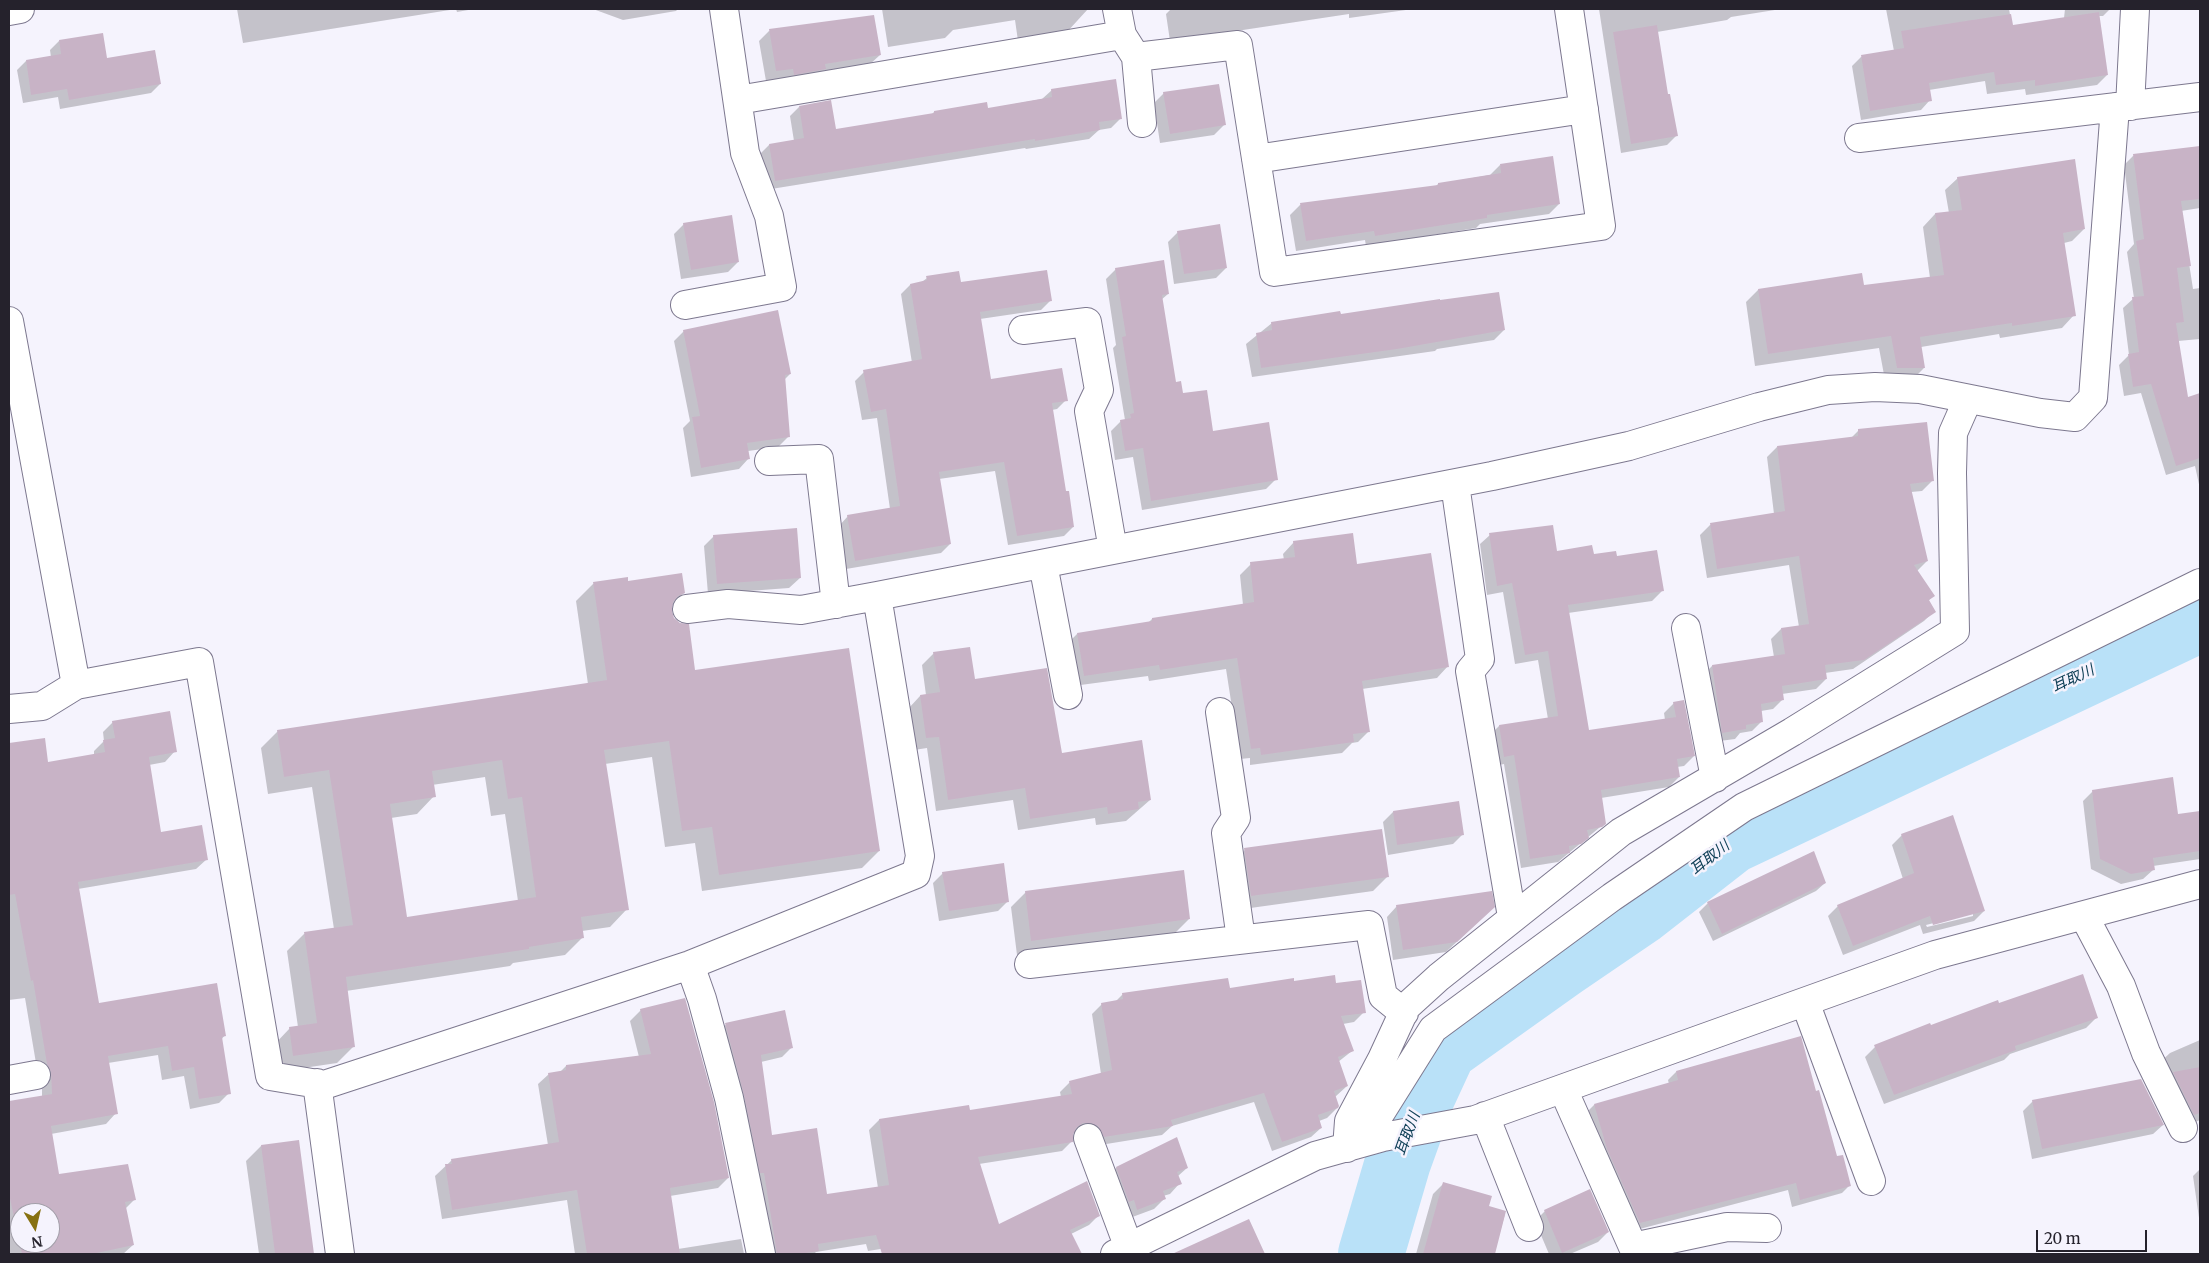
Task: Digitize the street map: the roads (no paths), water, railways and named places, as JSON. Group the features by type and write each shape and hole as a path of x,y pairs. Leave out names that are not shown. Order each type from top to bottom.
{"street":[{"path":"9,11 20,9"},
{"path":"685,304 782,288 769,216 745,153 724,9"},
{"path":"1118,9 1129,46 1142,123"},
{"path":"738,100 1129,46 1238,46 1274,272 1601,226 1568,9"},
{"path":"687,609 728,604 802,610 836,604 1455,484 1629,446 1759,407 1828,390 1875,387 1920,389 2040,413 2075,417 2093,398 2135,9"},
{"path":"1858,138 2200,97"},
{"path":"1256,159 1584,108"},
{"path":"9,321 76,685"},
{"path":"1023,330 1087,322 1099,390 1089,412 1113,550"},
{"path":"1367,1142 1348,1121 1382,1059 1406,1007 1439,977 1621,832 1715,778 1955,631 1953,433 1968,399"},
{"path":"770,462 818,459 836,604"},
{"path":"1455,484 1480,659 1470,671 1512,917"},
{"path":"1043,564 1068,695"},
{"path":"1367,1142 1376,1120 1432,1029 1612,898 1744,807 2200,583"},
{"path":"9,709 42,706 76,685 199,662 270,1076 324,1085 690,965 916,874 920,856 877,596"},
{"path":"1686,628 1715,778"},
{"path":"1220,712 1236,818 1226,833 1241,939"},
{"path":"1088,1138 1122,1251 1315,1156 1367,1142 1480,1118 1934,956 2200,884"},
{"path":"2084,916 2121,986 2146,1053 2183,1128"},
{"path":"1029,964 1369,925 1383,996 1404,1013"},
{"path":"690,965 702,999 729,1098 761,1254"},
{"path":"1805,1002 1871,1181"},
{"path":"317,1083 340,1254"},
{"path":"1563,1088 1633,1247 1727,1227 1767,1228"},
{"path":"1480,1118 1529,1227"}],"waterway":[{"name":"耳取川","path":"1371,1254 1398,1162 1420,1101 1444,1049 1640,912 1731,841 2200,619"}]}
